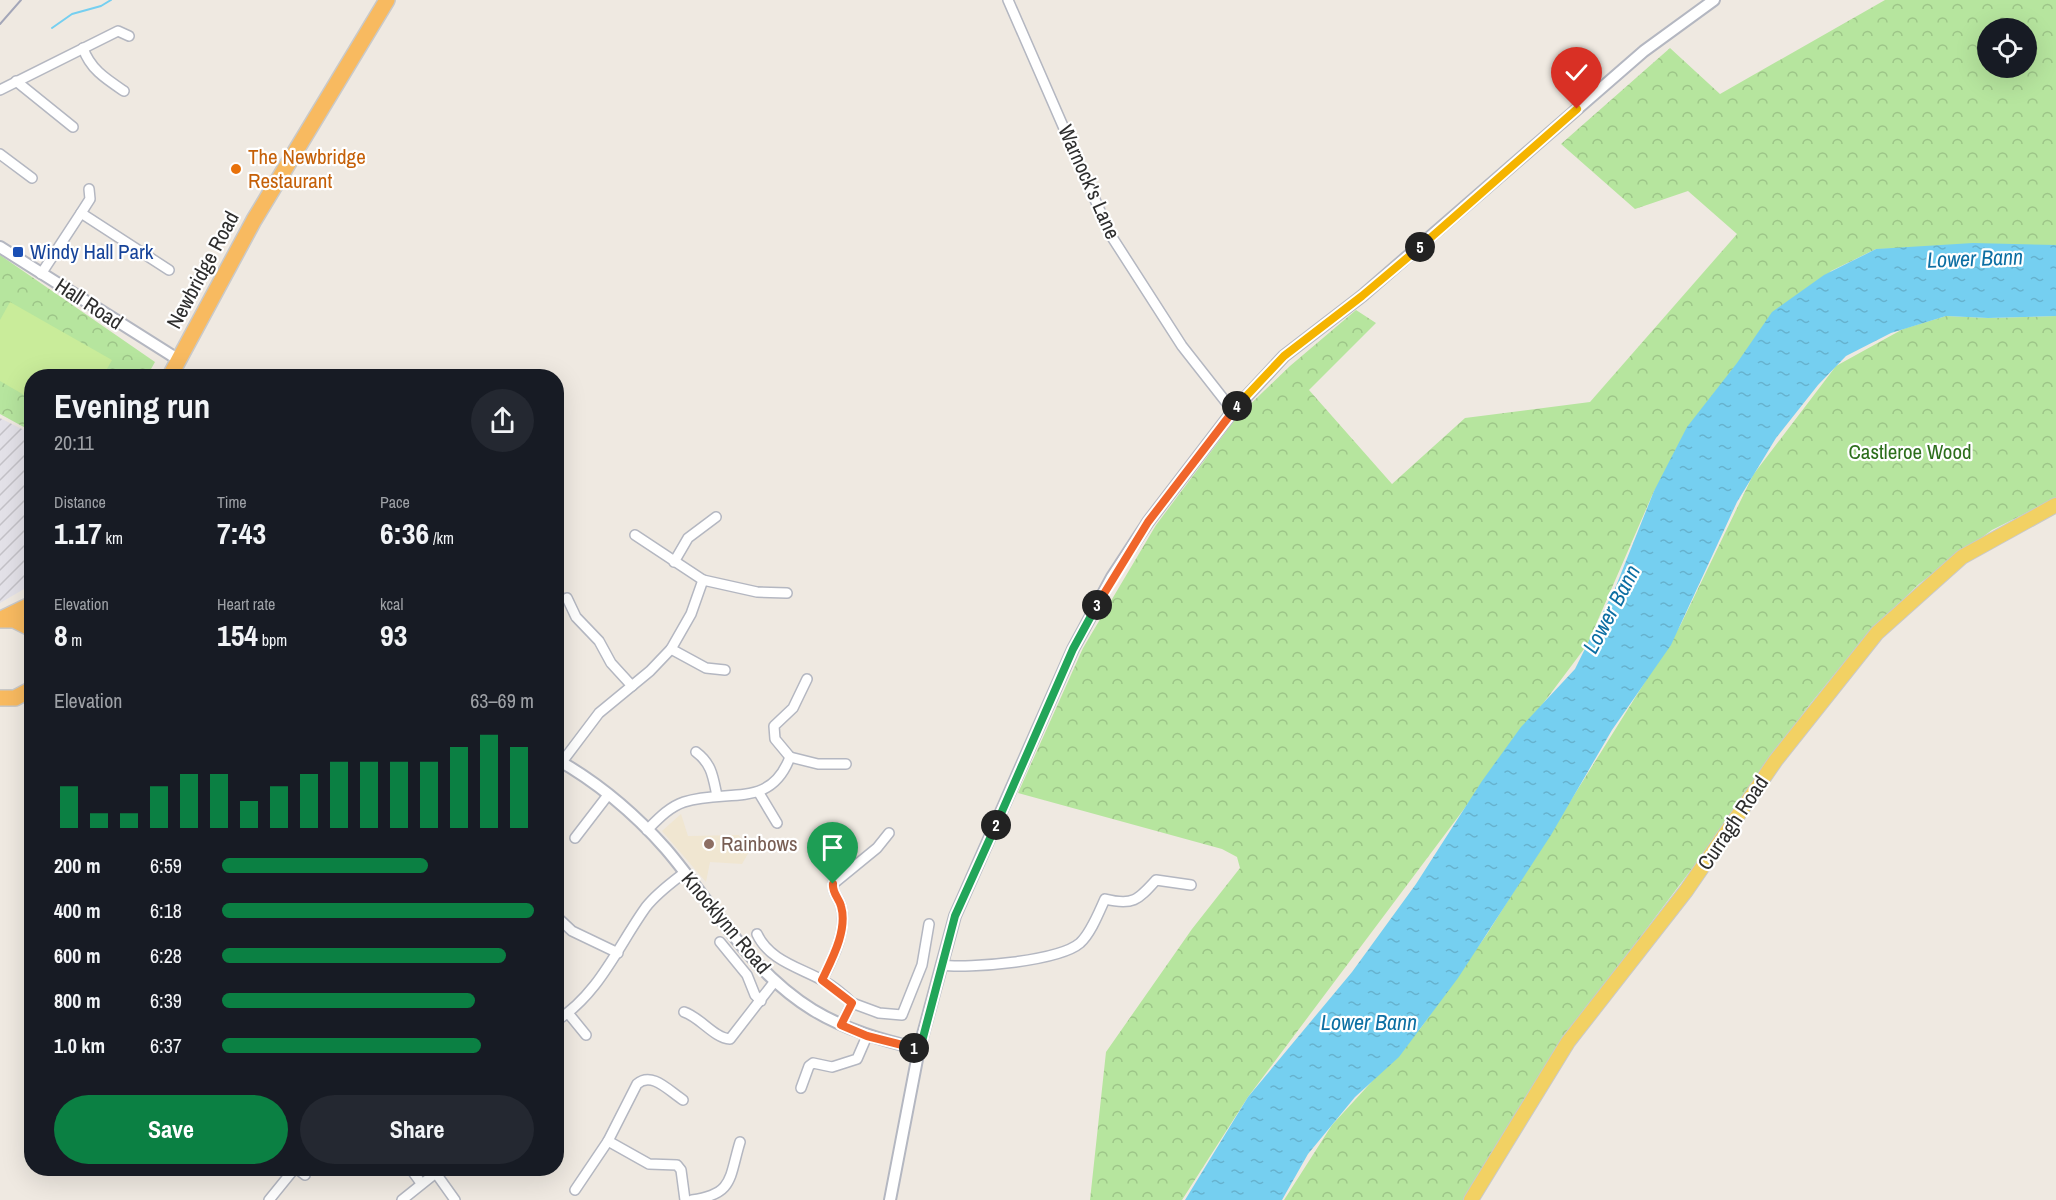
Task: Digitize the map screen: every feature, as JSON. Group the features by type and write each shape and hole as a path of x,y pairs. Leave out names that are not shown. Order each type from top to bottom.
{"highway":[{"name":"Newbridge Road","path":"174,369 254,220 387,0"},
{"path":"1,620 24,608"},
{"path":"1,620 14,620 24,625"},
{"path":"0,712 7,698 24,692"}],"main road":[{"name":"Curragh Road","path":"1471,1200 1568,1042 1686,891 1776,760 1877,633 1962,557 2056,505"}],"street":[{"name":"Warnock's Lane","path":"1008,0 1110,234 1182,346 1233,411"},
{"path":"890,1200 920,1049 940,965 955,916 1073,649 1112,577 1148,522 1233,411 1284,356 1362,296 1644,51 1714,0"},
{"path":"0,90 118,31 129,36"},
{"path":"83,48 98,74 124,91"},
{"path":"16,81 73,127"},
{"path":"0,154 32,178"},
{"path":"41,274 90,199 88,189"},
{"path":"81,213 168,270"},
{"name":"Hall Road","path":"0,247 179,360"},
{"path":"674,562 688,538 716,517"},
{"path":"635,535 703,580 757,592 787,593"},
{"path":"564,755 599,713 671,649 691,614 703,580"},
{"path":"567,598 576,617 599,641 611,663 632,686"},
{"path":"671,649 706,668 725,670"},
{"path":"807,679 793,708 774,726 774,739 790,757 818,764 846,764"},
{"path":"696,752 705,759 712,770 717,796"},
{"path":"647,830 675,806 717,796 759,794 772,786 785,771 790,757"},
{"name":"Knocklynn Road","path":"564,764 608,795 647,830 747,953 775,981 811,1009 841,1025 867,1036 920,1049"},
{"path":"759,794 777,823"},
{"path":"575,838 608,795"},
{"path":"822,980 836,952 840,933 842,911 832,890 833,884 878,848 889,833"},
{"path":"564,1016 593,987 647,907 684,873"},
{"path":"940,965 982,967 1064,953 1081,942 1106,899 1122,903 1139,899 1156,880 1191,885"},
{"path":"564,924 572,931 618,952"},
{"path":"757,934 767,949 793,968 822,980 852,1003 879,1013 902,1015 922,965 929,924"},
{"path":"720,942 747,975 755,995 760,1000"},
{"path":"684,1012 696,1015 724,1038 730,1039 775,981"},
{"path":"841,1025 852,1003"},
{"path":"568,1013 586,1035"},
{"path":"801,1088 809,1066 813,1063 832,1067 857,1059 867,1036"},
{"path":"575,1190 608,1141 637,1084 643,1079 651,1078 683,1100"},
{"path":"608,1141 649,1164 676,1165 681,1170 685,1200"},
{"path":"692,1200 713,1197 723,1191 740,1142"},
{"path":"269,1200 288,1176"},
{"path":"416,1176 421,1183"},
{"path":"402,1200 431,1176"},
{"path":"442,1176 455,1200"}],"shaded area":[{"path":"0,418 24,430 24,589 0,603"},
{"name":"Rainbows","path":"681,814 688,836 739,835 749,852 742,864 710,862 706,882 662,831"}],"green space":[{"path":"1885,0 2056,0 2056,246 1876,249 1831,271 1654,491 1587,645 1248,1097 1182,1200 1090,1200 1106,1052 1192,929 1240,868 1237,857 1222,849 1018,793 1083,648 1156,525 1237,417 1290,366 1356,310 1376,323 1309,390 1392,484 1465,418 1590,402 1737,234 1688,191 1635,209 1561,144 1670,48 1720,94"},
{"path":"0,255 155,362 151,369 24,369 24,427 0,414"},
{"path":"10,302 112,360 107,369 24,369 24,395 0,381 0,320"},
{"name":"Castleroe Wood","path":"1946,316 1988,318 2056,316 2056,498 1992,530 1919,584 1863,639 1807,708 1700,858 1555,1050 1463,1200 1284,1200 1332,1125 1420,1029 1487,934 1680,626 1753,475 1836,366 1903,329"}],"water":[{"name":"Lower Bann","path":"1973,243 2056,245 2056,316 1988,318 1946,316 1891,333 1846,356 1818,385 1776,438 1737,502 1671,645 1612,730 1551,835 1458,978 1399,1057 1355,1097 1308,1154 1282,1200 1185,1200 1248,1097 1352,972 1416,884 1482,781 1521,727 1575,669 1616,586 1654,491 1687,427 1737,363 1772,312 1824,275 1876,249"}],"waterway":[{"path":"52,28 72,14 101,6 111,0"}],"railway":[{"path":"0,24 21,0"}],"place":[{"name":"The Newbridge Restaurant","path":"236,169"},
{"name":"Windy Hall Park","path":"18,252"},
{"name":"Rainbows","path":"709,844"}],"route":[{"path":"833,884 832,890 842,911 840,933 836,952 822,980 840,991 852,1003 841,1025 867,1036 920,1049 940,965 955,916 1073,649 1112,577 1148,522 1233,411 1267,371 1362,296 1577,109"}]}
